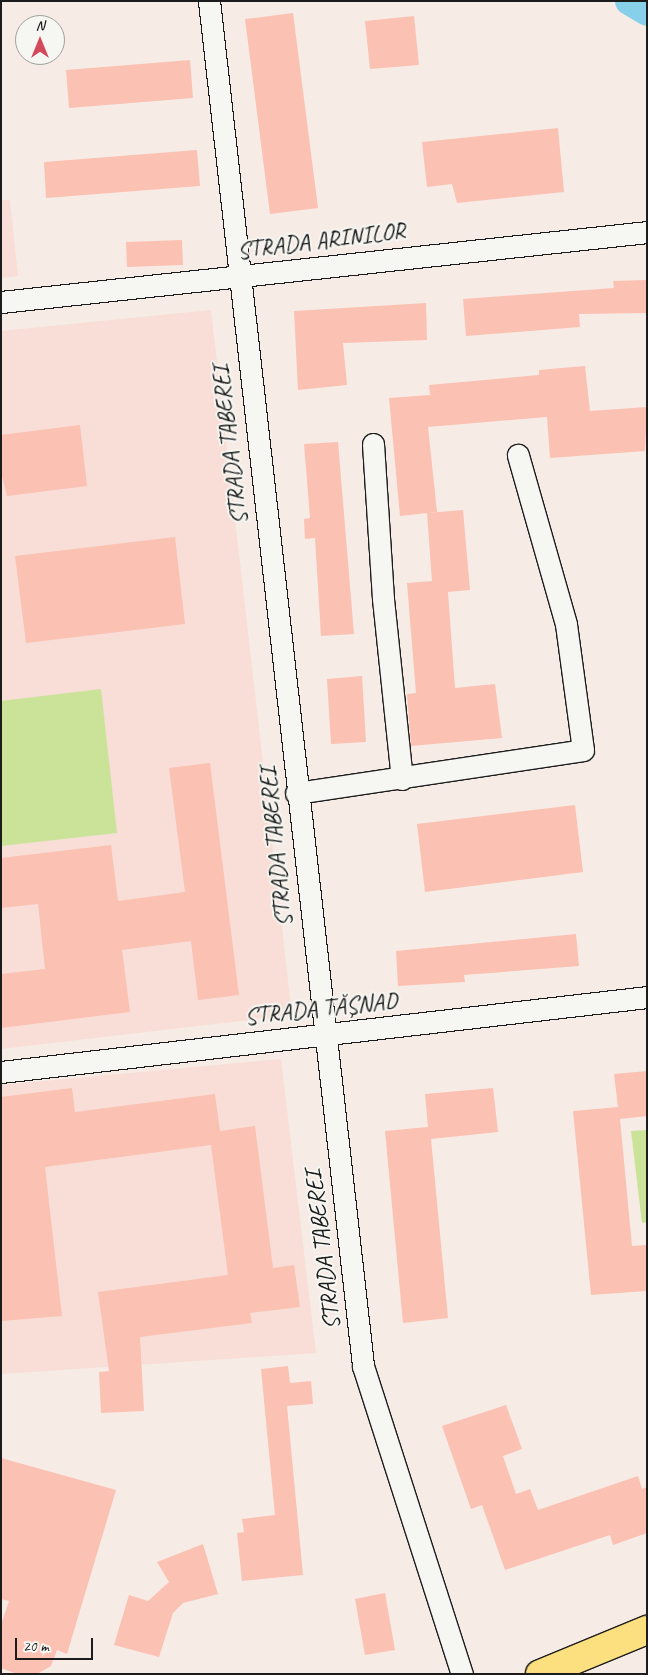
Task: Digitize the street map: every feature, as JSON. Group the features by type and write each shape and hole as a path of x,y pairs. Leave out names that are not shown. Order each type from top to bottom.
{"main road":[{"path":"540,1674 647,1630"}],"street":[{"name":"STRADA TABEREI","path":"208,1 237,277 363,1366 462,1674"},
{"name":"STRADA ARINILOR","path":"1,302 647,232"},
{"path":"374,444 383,599 402,779"},
{"path":"296,793 402,779 583,750 566,624 518,455"},
{"name":"STRADA TĂȘNAD","path":"1,1072 647,997"}],"shaded area":[{"path":"1,200 10,200 18,276 1,278"},
{"path":"211,310 292,1015 1,1049 1,331"},
{"path":"281,1059 316,1353 1,1374 1,1085"}],"green space":[{"path":"101,689 117,833 1,846 1,701"},
{"path":"647,1130 647,1222 642,1223 631,1131"}],"building":[{"path":"293,13 318,208 270,214 245,19"},
{"path":"414,16 419,65 370,69 365,21"},
{"path":"190,60 193,98 69,108 66,70"},
{"path":"558,128 564,192 457,203 452,184 427,187 422,142"},
{"path":"197,150 200,186 46,198 44,162"},
{"path":"182,240 183,265 127,267 126,242"},
{"path":"647,280 647,313 579,314 580,327 466,336 463,299 614,288 613,281"},
{"path":"426,303 427,340 343,343 347,385 298,390 294,311"},
{"path":"585,366 590,411 647,407 645,451 550,458 547,417 428,427 437,512 400,516 389,398 430,395 429,385 539,375 539,370"},
{"path":"80,425 87,486 7,496 1,472 1,435"},
{"path":"338,442 354,634 321,636 315,538 305,539 304,519 310,518 304,444"},
{"path":"463,510 470,590 448,592 455,688 495,684 502,738 411,746 407,694 416,693 407,583 432,581 427,513"},
{"path":"175,537 185,624 26,643 15,556"},
{"path":"362,676 366,742 331,744 327,679"},
{"path":"210,763 239,995 198,1000 191,941 122,950 130,1012 1,1028 1,974 45,969 38,904 1,908 1,858 111,845 118,901 185,892 169,768"},
{"path":"575,805 583,872 425,892 417,824"},
{"path":"576,934 579,966 464,975 465,982 398,986 396,951"},
{"path":"647,1071 647,1116 620,1119 632,1246 647,1245 647,1291 591,1295 573,1111 618,1107 614,1074"},
{"path":"72,1088 75,1112 215,1094 220,1131 255,1126 273,1268 294,1265 300,1307 250,1313 252,1323 140,1337 144,1411 101,1413 99,1372 109,1371 98,1292 228,1275 211,1145 45,1167 62,1316 1,1321 1,1097"},
{"path":"493,1088 498,1132 431,1139 448,1318 403,1323 385,1131 428,1127 425,1094"},
{"path":"288,1366 290,1383 311,1381 313,1404 287,1406 303,1575 242,1581 237,1533 244,1532 242,1519 275,1515 261,1369"},
{"path":"506,1405 522,1449 503,1456 516,1494 530,1489 538,1510 638,1476 642,1489 647,1487 647,1533 613,1545 610,1535 505,1570 482,1505 471,1509 442,1426"},
{"path":"1,1458 116,1490 67,1654 57,1650 51,1666 37,1674 17,1674 1,1668 1,1625 9,1601 1,1599"},
{"path":"203,1544 218,1594 183,1603 173,1613 159,1657 114,1645 129,1595 148,1601 169,1582 157,1562"},
{"path":"385,1593 395,1650 365,1655 355,1599"}],"waterway":[{"path":"629,1 647,12"}]}
